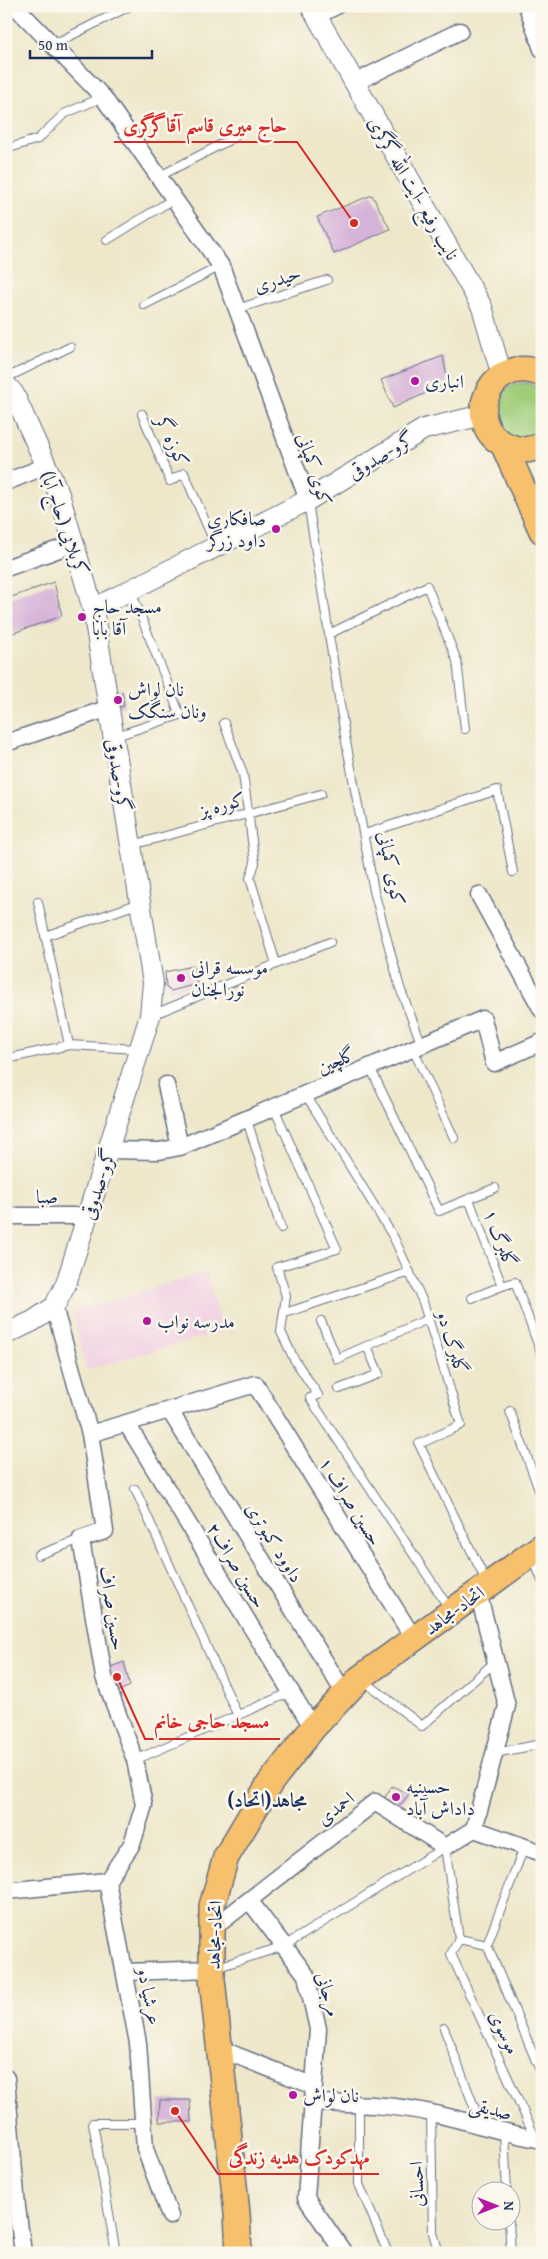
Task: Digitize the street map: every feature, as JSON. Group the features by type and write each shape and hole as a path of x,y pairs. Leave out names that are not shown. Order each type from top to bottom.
{"main road":[{"path":"542,374 523,369 512,371 502,376 493,383 487,393 484,415 487,427 494,437 503,444 515,449 528,450 542,445"},
{"path":"503,444 542,531"},
{"name":"اتحاد-مجاهد","path":"239,2253 237,2213 212,1969 212,1906 226,1857 270,1783 313,1728 353,1686 483,1589 538,1553"}],"street":[{"name":"کوی کمپانی","path":"13,6 103,97 160,176 221,266 308,500"},
{"path":"314,11 336,6"},
{"path":"527,6 542,49"},
{"name":"نایب رفیع -آیت الله گرگری","path":"314,11 482,307 502,376"},
{"path":"354,83 460,31"},
{"name":"کربلایی (حاج آبا)","path":"6,385 14,394 59,494 92,609"},
{"name":"گرو-صدوقی","path":"6,1334 33,1321 54,1307 66,1284 150,1016 153,983 92,609 308,500 424,429 484,415"},
{"path":"6,482 46,466"},
{"path":"6,568 73,544"},
{"path":"6,743 108,708"},
{"path":"479,895 542,1010"},
{"name":"گلچین","path":"108,1150 159,1152 180,1147 248,1120 483,1019 494,1063 542,1042"},
{"path":"166,1085 180,1147"},
{"name":"صبا","path":"6,1216 87,1216"},
{"path":"54,1307 90,1434 105,1531 81,1539"},
{"name":"حسین صراف ۱","path":"170,1412 255,1384 414,1639"},
{"path":"90,1434 170,1412"},
{"name":"داوود کبوتری","path":"170,1412 353,1686"},
{"name":"حسین صراف۲","path":"127,1424 313,1728"},
{"name":"حسین صراف","path":"81,1539 104,1677 135,1760 144,1805 132,1844 108,1881"},
{"path":"445,1847 474,1829 507,1706 496,1661 483,1589"},
{"name":"احمدی","path":"212,1929 375,1802 445,1847"},
{"path":"474,1829 542,1853"},
{"path":"6,1891 108,1881"},
{"name":"عرشیا دو","path":"108,1881 138,2042 145,2149 170,2216"},
{"name":"مرجانی","path":"249,1900 306,1975 318,2029 306,2198 344,2253"},
{"path":"125,1972 212,1969"},
{"path":"220,2050 314,2094"},
{"path":"6,2078 17,2207 23,2253"},
{"name":"صدیقی","path":"314,2094 359,2104 380,2104 431,2113 504,2133 539,2139"}],"lane":[{"path":"6,10 13,6"},
{"path":"52,45 130,6"},
{"path":"6,149 38,139 64,114 103,97"},
{"path":"160,176 235,138"},
{"path":"107,240 175,198"},
{"path":"144,305 221,266"},
{"name":"حیدری","path":"237,309 327,280"},
{"path":"6,378 70,347"},
{"name":"کوزه گر","path":"142,414 170,481 184,473 216,546"},
{"name":"کوی کمپانی","path":"308,500 345,736 365,834 374,891 417,1047 454,1138"},
{"path":"329,634 427,586 457,661 465,729"},
{"path":"113,737 180,715 130,590"},
{"path":"224,723 243,774 255,863 250,878 276,964"},
{"path":"365,834 497,790 513,872"},
{"name":"کوره پز","path":"131,846 321,794"},
{"path":"38,902 69,1045"},
{"path":"45,936 140,903"},
{"path":"150,1016 330,942"},
{"path":"6,1058 69,1045 140,1049"},
{"path":"370,1067 439,1211 495,1188"},
{"name":"گلبرگ دو","path":"306,1094 394,1238 410,1272 428,1319 462,1425 419,1444 483,1589"},
{"path":"274,1108 337,1249 277,1267 286,1296 281,1332 294,1360 318,1394 310,1398 452,1612"},
{"path":"248,1120 281,1228"},
{"name":"گلبرگ ۱","path":"469,1198 502,1286 472,1298"},
{"path":"285,1313 410,1272"},
{"path":"502,1286 515,1282 542,1356"},
{"path":"321,1321 338,1359 428,1319"},
{"path":"338,1389 379,1374 367,1346"},
{"path":"510,1412 542,1498"},
{"path":"135,1489 238,1716"},
{"path":"38,1555 81,1539"},
{"path":"538,1553 542,1580"},
{"path":"353,1686 422,1726 496,1661"},
{"path":"135,1760 291,1692"},
{"path":"495,1753 542,1744"},
{"path":"212,1969 284,1946 445,1847 459,1939 487,1945"},
{"path":"524,1847 487,1945 542,2075"},
{"name":"موسوی","path":"459,1939 451,1954 539,2139"},
{"path":"444,2028 482,2127"},
{"path":"359,2104 359,2184 388,2253"},
{"name":"احسانی","path":"431,2113 433,2233 439,2253"},
{"path":"116,2253 93,2123 143,2123"},
{"path":"504,2133 506,2182"},
{"path":"510,2232 511,2253"}],"shaded area":[{"name":"مدرسه نواب","path":"207,1272 221,1331 86,1370 73,1312"}],"green space":[{"path":"519,383 528,383 542,390 542,434 523,440 503,432 498,424 496,414 501,396 508,388"}],"building":[{"path":"372,195 390,229 334,254 317,217"},
{"name":"انباری","path":"443,356 448,383 393,408 381,380"},
{"path":"54,582 62,616 13,633 6,615 6,599"},
{"name":"نان لواش ونان سنگک","path":"122,691 124,706 114,709 111,694"},
{"name":"موسسه قرانی نورالجنان","path":"193,966 197,984 171,991 166,988 165,972"},
{"path":"124,1662 130,1686 111,1695 105,1669"},
{"name":"حسینیه داداش آباد","path":"392,1786 409,1794 395,1808 383,1800"},
{"path":"160,2100 190,2100 191,2122 159,2122"}],"place":[{"name":"حاج میری قاسم آقاگرگری","path":"354,223"},
{"name":"انباری","path":"415,381"},
{"name":"صافکاری داود زرگر","path":"276,529"},
{"name":"مسجد حاج آقا بابا","path":"82,617"},
{"name":"نان لواش ونان سنگک","path":"118,700"},
{"name":"موسسه قرانی نورالجنان","path":"181,978"},
{"name":"مدرسه نواب","path":"147,1321"},
{"name":"مسجد حاجی خانم","path":"117,1677"},
{"name":"حسینیه داداش آباد","path":"396,1797"},
{"name":"نان لواش","path":"293,2095"},
{"name":"مهدکودک هدیه زندگی","path":"175,2111"}],"district":[{"name":"مجاهد(اتحاد)","path":"267,1800"}]}
